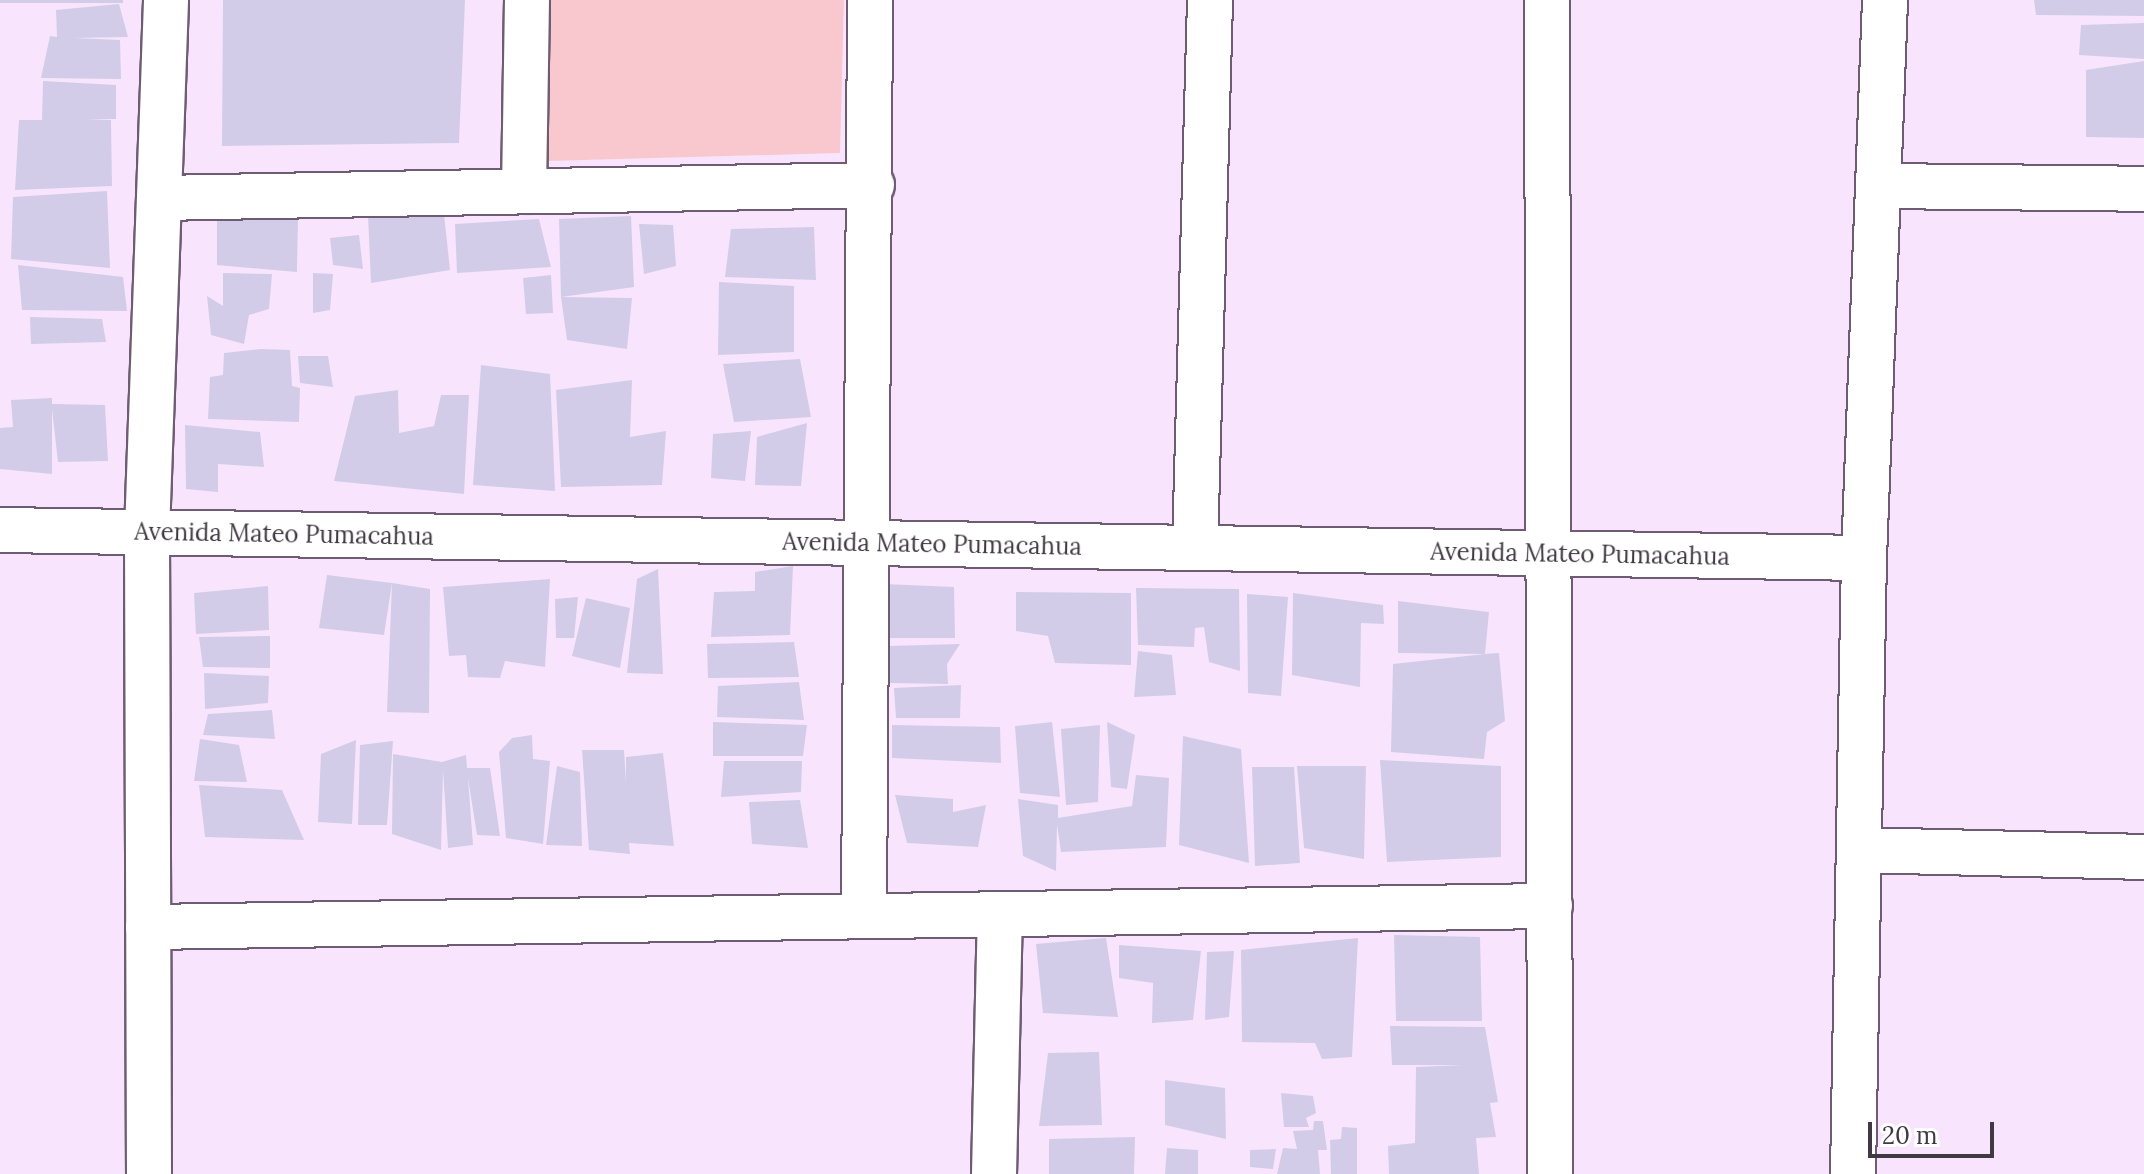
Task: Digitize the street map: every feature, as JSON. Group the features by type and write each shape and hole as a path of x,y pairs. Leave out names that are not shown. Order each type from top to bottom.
{"street":[{"path":"149,1174 147,532 166,0"},
{"path":"524,191 527,0"},
{"path":"864,914 864,543 872,185 870,0"},
{"path":"1195,548 1210,0"},
{"path":"1547,0 1551,553 1550,1174"},
{"path":"1853,1174 1864,558 1885,0"},
{"path":"159,198 872,185"},
{"path":"1878,186 2144,189"},
{"name":"Avenida Mateo Pumacahua","path":"0,530 1864,558"},
{"path":"1859,850 2144,857"},
{"path":"148,927 864,914 1000,917 1550,906"},
{"path":"994,1174 1000,917"}],"shaded area":[{"path":"547,0 844,0 840,153 548,161"}],"building":[{"path":"0,0 123,0 123,3 0,3"},
{"path":"223,0 465,0 459,143 222,146"},
{"path":"2034,0 2144,0 2144,16 2036,15"},
{"path":"119,4 128,37 74,38 120,40 121,79 41,78 50,36 57,37 56,10"},
{"path":"2144,23 2144,59 2079,55 2081,25"},
{"path":"2144,61 2144,138 2086,137 2086,70"},
{"path":"43,81 116,85 116,119 86,119 111,120 112,186 15,190 19,120 42,120"},
{"path":"107,191 110,268 11,259 13,197"},
{"path":"444,214 450,270 371,283 368,215"},
{"path":"631,216 634,287 561,297 559,219"},
{"path":"298,217 297,272 217,265 217,218"},
{"path":"539,219 551,267 457,273 455,224"},
{"path":"639,224 673,225 676,266 644,274"},
{"path":"814,227 816,280 725,277 731,229"},
{"path":"359,235 363,269 333,265 330,238"},
{"path":"18,265 123,277 127,311 22,310"},
{"path":"223,273 272,274 269,309 249,315 244,344 211,335 207,296 223,306"},
{"path":"313,273 333,274 330,310 313,313"},
{"path":"551,275 553,313 526,314 523,278"},
{"path":"719,282 794,286 794,352 718,355"},
{"path":"561,297 632,298 627,349 567,340"},
{"path":"30,317 102,319 106,342 31,344"},
{"path":"290,350 292,386 300,388 299,422 208,419 210,377 223,375 224,353"},
{"path":"298,356 328,356 333,387 300,383"},
{"path":"800,359 811,417 734,422 723,364"},
{"path":"481,365 550,374 555,491 473,485"},
{"path":"632,380 630,437 666,431 662,485 561,487 556,390"},
{"path":"398,390 399,433 434,426 441,395 469,395 464,494 334,481 355,396"},
{"path":"52,398 52,404 105,405 108,461 58,462 52,409 52,474 0,469 0,428 13,427 11,400"},
{"path":"807,423 801,486 755,485 757,437"},
{"path":"185,425 260,432 264,467 218,464 218,492 186,489"},
{"path":"751,431 745,481 711,478 713,434"},
{"path":"793,566 790,635 711,637 714,592 755,591 755,572"},
{"path":"658,569 663,674 627,673 637,579"},
{"path":"327,575 392,583 384,635 319,628"},
{"path":"550,579 545,667 505,661 500,678 468,677 466,655 449,656 443,587"},
{"path":"392,583 430,589 429,713 387,712"},
{"path":"884,584 954,587 955,638 889,638"},
{"path":"268,586 269,630 196,634 194,593"},
{"path":"1136,588 1239,589 1240,671 1209,662 1204,627 1195,628 1194,647 1138,645"},
{"path":"1016,592 1131,593 1131,665 1055,663 1048,636 1016,631"},
{"path":"1293,593 1383,605 1384,624 1361,623 1360,687 1292,675"},
{"path":"1247,594 1288,597 1281,696 1248,693"},
{"path":"578,597 574,638 556,638 555,599"},
{"path":"586,598 630,608 620,668 572,656"},
{"path":"1398,601 1489,612 1485,654 1398,653"},
{"path":"270,636 270,668 203,667 199,637"},
{"path":"794,642 799,677 708,678 707,644"},
{"path":"960,644 947,664 948,684 889,683 888,646"},
{"path":"1138,651 1172,655 1176,695 1134,697"},
{"path":"1499,653 1505,721 1487,732 1484,759 1391,752 1393,664"},
{"path":"204,673 269,676 268,703 205,709"},
{"path":"799,682 804,720 717,717 718,686"},
{"path":"961,685 960,718 896,718 894,688"},
{"path":"272,710 275,739 203,735 208,714"},
{"path":"713,722 807,725 803,756 713,756"},
{"path":"1052,722 1060,797 1020,793 1015,726"},
{"path":"1107,722 1135,735 1127,789 1111,787"},
{"path":"892,725 1000,727 1001,763 892,758"},
{"path":"1100,725 1098,802 1066,805 1061,729"},
{"path":"532,735 533,759 550,761 543,844 506,838 499,752 512,738"},
{"path":"1183,736 1241,749 1249,863 1179,845"},
{"path":"200,739 239,745 247,782 194,781"},
{"path":"356,740 352,824 318,822 321,754"},
{"path":"393,741 387,825 358,825 360,745"},
{"path":"582,750 624,750 626,782 626,757 663,753 674,846 629,843 630,854 589,850"},
{"path":"393,754 442,762 466,755 467,768 490,768 500,836 477,835 468,778 473,845 448,848 443,770 441,850 392,834"},
{"path":"1380,760 1501,766 1501,857 1387,862"},
{"path":"724,761 802,761 801,792 721,797"},
{"path":"557,766 580,772 582,846 546,845"},
{"path":"1297,766 1366,766 1364,859 1304,848"},
{"path":"1252,767 1294,767 1300,863 1255,866"},
{"path":"1136,775 1169,778 1166,847 1061,852 1057,824 1056,871 1023,856 1018,799 1058,805 1058,818 1132,806"},
{"path":"199,785 282,790 304,840 205,837"},
{"path":"895,795 953,799 953,812 986,805 978,847 907,843"},
{"path":"800,800 808,848 752,844 749,802"},
{"path":"1394,935 1480,937 1482,1021 1396,1021"},
{"path":"1106,938 1118,1017 1043,1013 1036,944"},
{"path":"1358,938 1352,1057 1322,1059 1315,1043 1242,1042 1241,950"},
{"path":"1119,945 1201,951 1193,1020 1152,1023 1153,983 1119,978"},
{"path":"1234,951 1229,1017 1205,1020 1207,952"},
{"path":"1390,1026 1485,1027 1498,1102 1490,1103 1496,1137 1476,1138 1479,1174 1389,1174 1388,1146 1415,1143 1416,1067 1463,1065 1392,1065"},
{"path":"1099,1052 1102,1125 1039,1126 1048,1053"},
{"path":"1165,1080 1225,1088 1226,1139 1165,1125"},
{"path":"1281,1093 1313,1096 1316,1113 1306,1118 1309,1127 1284,1127"},
{"path":"1314,1121 1323,1121 1327,1150 1318,1150 1320,1174 1277,1174 1283,1148 1297,1149 1293,1131 1313,1130"},
{"path":"1342,1127 1357,1128 1357,1174 1331,1174 1330,1140 1341,1139"},
{"path":"1135,1137 1134,1174 1049,1174 1049,1139"},
{"path":"1167,1148 1198,1150 1198,1174 1165,1174"},
{"path":"1276,1149 1273,1169 1250,1167 1250,1150"}]}
